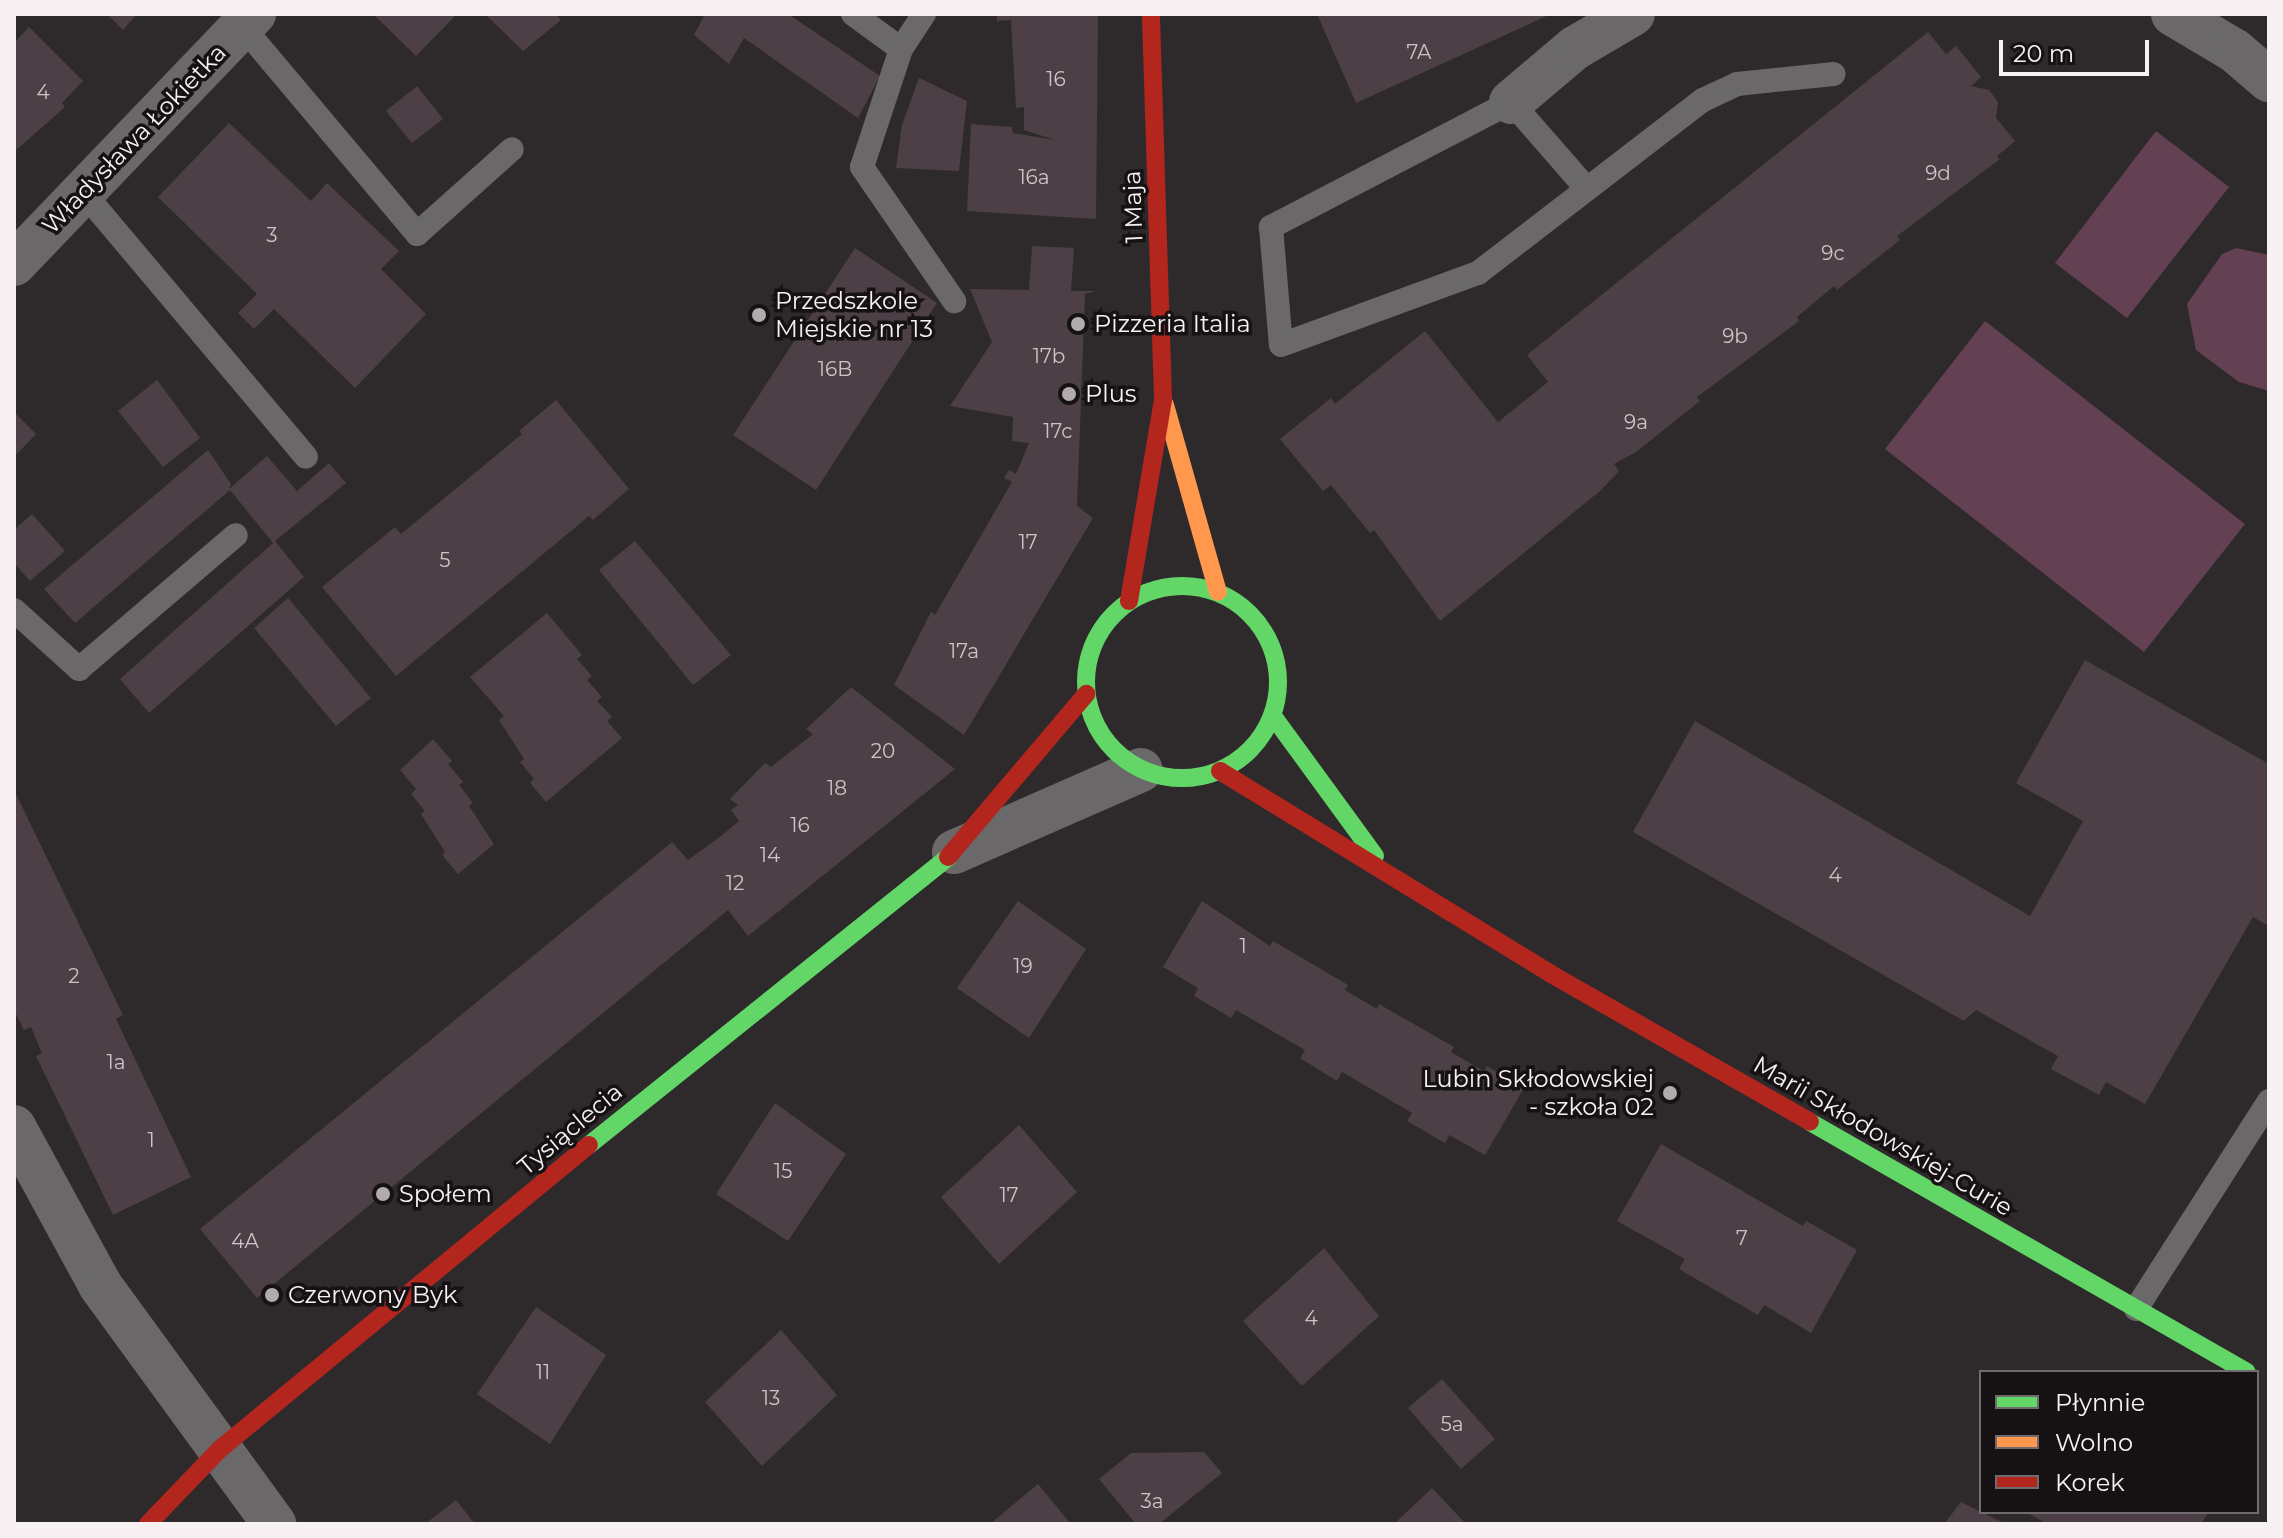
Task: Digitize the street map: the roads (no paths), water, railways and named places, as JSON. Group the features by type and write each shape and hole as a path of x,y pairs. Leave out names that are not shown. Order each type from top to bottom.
{"street":[{"name":"1 Maja","path":"1151,14 1163,399"},
{"path":"1511,102 1575,48 1633,14"},
{"path":"2173,14 2235,51 2269,80"},
{"path":"2208,14 2235,51"},
{"name":"Władysława Łokietka","path":"14,264 248,20"},
{"path":"1163,399 1218,592"},
{"path":"1129,601 1163,399"},
{"path":"1188,585 1218,592 1244,607 1264,629 1276,657 1279,686 1273,716 1243,758 1220,771 1167,778 1141,770 1115,752 1096,725 1086,694 1094,642 1129,601 1157,588 1188,585"},
{"name":"Tysiąclecia","path":"148,1524 220,1449 770,995 954,852 1086,694"},
{"path":"1273,716 1388,874"},
{"path":"954,852 1054,804 1141,770"},
{"name":"Marii Skłodowskiej-Curie","path":"1220,771 1495,942 2243,1370"},
{"path":"14,1127 100,1285 274,1524"}],"lane":[{"path":"853,14 901,49"},
{"path":"924,14 901,49 862,167 954,301"},
{"path":"248,20 417,234 512,149"},
{"path":"1587,189 1511,102 1271,227 1281,345 1478,273 1703,100 1737,84 1833,74"},
{"path":"83,192 306,457"},
{"path":"14,610 79,669 236,535"},
{"path":"2136,1309 2269,1101"}],"place":[{"name":"Przedszkole Miejskie nr 13","path":"759,315"},
{"name":"Pizzeria Italia","path":"1078,324"},
{"name":"Plus","path":"1069,394"},
{"name":"Lubin Skłodowskiej - szkoła 02","path":"1670,1093"},
{"name":"Społem","path":"383,1194"},
{"name":"Czerwony Byk","path":"272,1295"}]}
